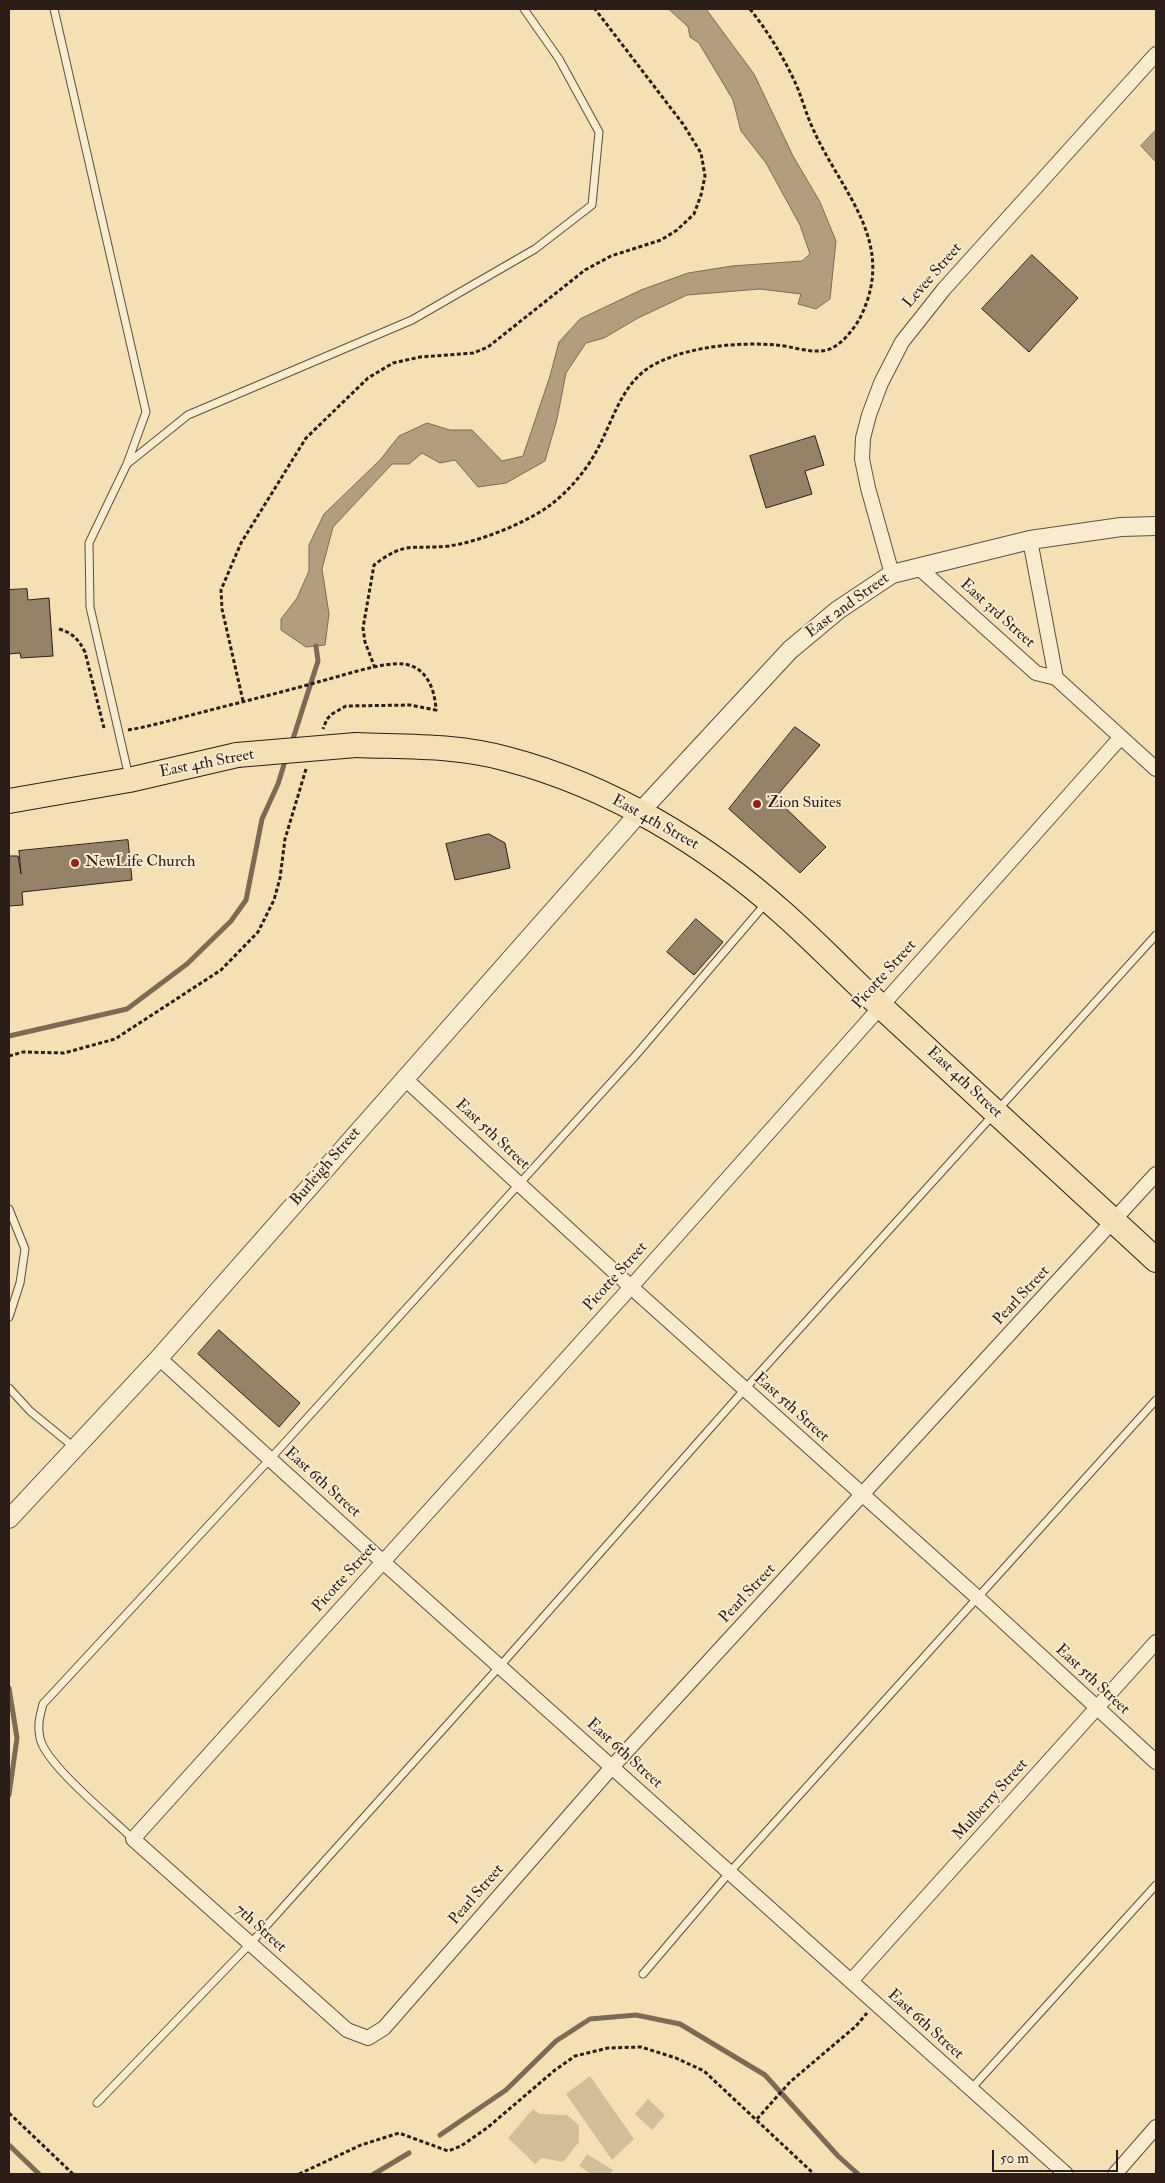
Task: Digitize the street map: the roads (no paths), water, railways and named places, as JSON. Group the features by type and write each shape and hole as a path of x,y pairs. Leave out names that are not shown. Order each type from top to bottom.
{"highway":[{"name":"East 4th Street","path":"9,801 129,780 237,755 356,745 468,750 508,759 554,773 640,812 680,834 703,849 768,900 880,1006 1156,1260"}],"street":[{"name":"Levee Street","path":"892,574 868,488 862,459 863,438 869,415 893,359 911,329 944,289 1156,54"},
{"name":"East 2nd Street","path":"640,812 790,650 838,610 892,574 1030,540 1121,527 1156,526"},
{"name":"East 3rd Street","path":"1030,540 1056,678"},
{"name":"East 3rd Street","path":"918,567 1036,673 1056,678 1156,769"},
{"name":"Picotte Street","path":"133,1839 631,1287 1121,737"},
{"name":"Burleigh Street","path":"9,1519 159,1358 640,812"},
{"name":"East 5th Street","path":"404,1078 631,1287 978,1598 1156,1762"},
{"name":"Pearl Street","path":"368,2038 384,2028 612,1767 1115,1222 1156,1174"},
{"name":"East 6th Street","path":"159,1358 383,1562 970,2090 1066,2174"},
{"name":"Mulberry Street","path":"851,1981 1156,1642"},
{"name":"7th Street","path":"133,1839 347,2030 368,2038"},
{"path":"1116,2174 1156,2127"}],"lane":[{"path":"54,9 146,412 127,464 89,543 90,607 120,731 129,780"},
{"path":"127,464 188,415 412,320 535,249 592,205 599,132 559,59 524,9"},
{"path":"133,1839 53,1763 40,1740 38,1723 43,1704 270,1459 518,1183 636,1055 768,900"},
{"path":"96,2103 250,1944 500,1666 745,1389 1156,935"},
{"path":"9,1208 25,1249 20,1283 9,1317"},
{"path":"9,1388 30,1411 75,1449"},
{"path":"642,1974 730,1873 1156,1400"},
{"path":"970,2090 1156,1885"}],"waterway":[{"path":"291,745 318,661 316,646"},
{"path":"9,1036 127,1009 187,964 231,921 246,900 262,819 278,784 286,758"},
{"path":"9,1688 17,1738 9,1795"},
{"path":"440,2135 506,2090 556,2041 590,2019 636,2015 680,2024 765,2075 838,2156 858,2174"},
{"path":"9,2145 39,2174"},
{"path":"374,2174 409,2153"}],"place":[{"name":"Zion Suites","path":"757,804"},
{"name":"NewLife Church","path":"75,863"}]}
